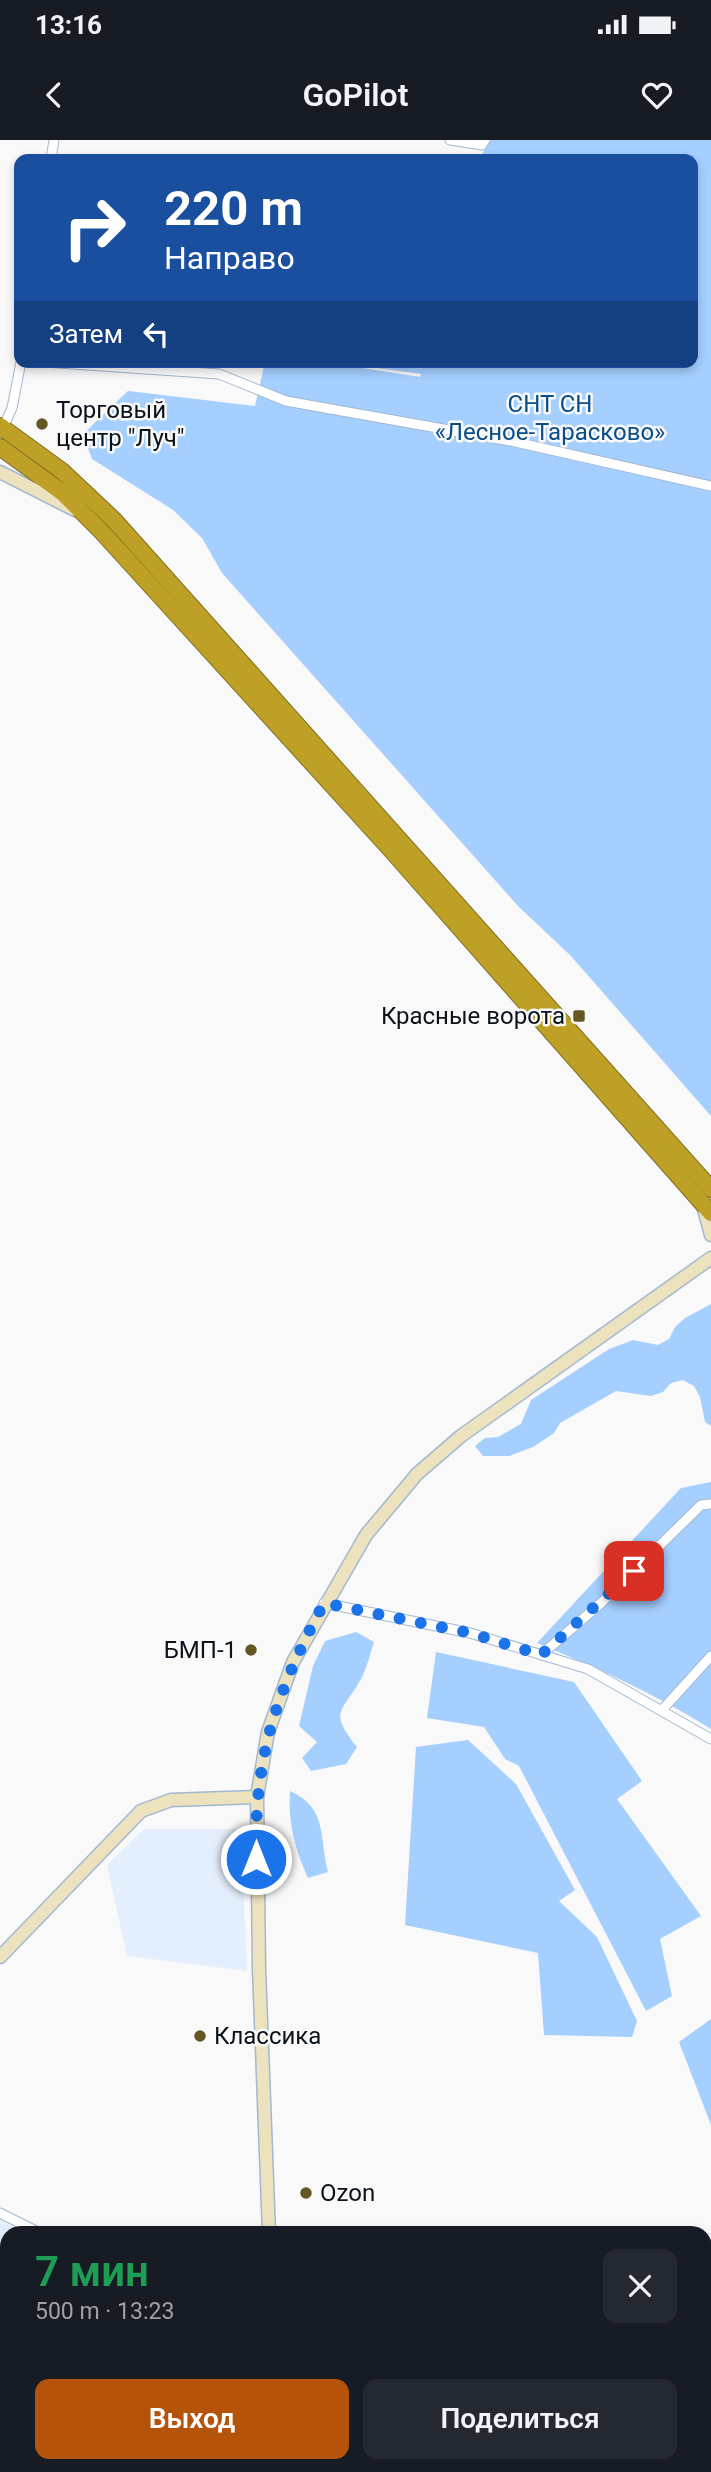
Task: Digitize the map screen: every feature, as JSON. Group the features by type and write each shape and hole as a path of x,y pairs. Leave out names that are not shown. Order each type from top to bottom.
{"highway":[{"path":"2,427 62,471 114,520 711,1189"},
{"path":"0,447 63,493 91,520 383,842 707,1209"}],"street":[{"path":"450,140 482,145 485,140"},
{"path":"2,427 12,408 20,368"},
{"path":"132,368 219,374 286,401 511,441 711,486"},
{"path":"0,472 91,520"},
{"path":"269,2226 259,1982 257,1797 268,1732 277,1701 324,1603 373,1524 433,1459 707,1260 711,1236 707,1209"},
{"path":"541,1655 600,1604 701,1505 711,1504"},
{"path":"324,1603 470,1633 588,1669 711,1739"},
{"path":"662,1710 711,1656"},
{"path":"0,1957 141,1811 171,1800 257,1797"},
{"path":"0,2213 26,2226"}],"shaded area":[{"path":"144,1829 241,1829 247,1971 127,1956 107,1865"},
{"path":"0,2220 12,2226 0,2226"}],"green space":[{"name":"СНТ СН «Лесное-Тарасково»","path":"491,140 711,140 711,1116 571,956 519,907 222,573 202,538 173,510 92,459 83,434 128,391 255,406 264,368 362,368 420,377 421,374 376,368 698,368 698,154 482,154"},
{"path":"711,1304 711,1426 705,1422 700,1397 694,1386 683,1380 671,1383 663,1392 651,1396 616,1391 560,1423 554,1433 533,1447 509,1456 483,1456 475,1446 485,1438 498,1437 521,1424 531,1400 609,1349 633,1340 658,1345 669,1339 675,1327 685,1318"},
{"path":"711,1482 711,1729 626,1682 537,1643 681,1488"},
{"path":"356,1632 374,1642 363,1675 341,1712 343,1726 357,1747 346,1764 311,1771 302,1758 317,1742 299,1726 313,1666 325,1641"},
{"path":"436,1652 574,1682 642,1781 617,1799 701,1916 660,1939 672,1996 646,2011 519,1766 505,1759 484,1727 427,1718"},
{"path":"468,1740 516,1784 575,1890 559,1901 597,1937 637,2021 632,2037 544,2035 538,1953 405,1925 416,1747"},
{"path":"290,1791 311,1806 316,1815 328,1872 308,1878 293,1836"},
{"path":"711,2019 711,2125 679,2042"}],"place":[{"name":"Торговый центр \"Луч\"","path":"42,424"},
{"name":"Красные ворота","path":"579,1016"},
{"name":"БМП-1","path":"251,1650"},
{"name":"Классика","path":"200,2036"},
{"name":"Ozon","path":"306,2193"}],"route":[{"path":"256,1859 257,1797 268,1732 288,1674 324,1603 470,1633 541,1655 634,1571"}]}
